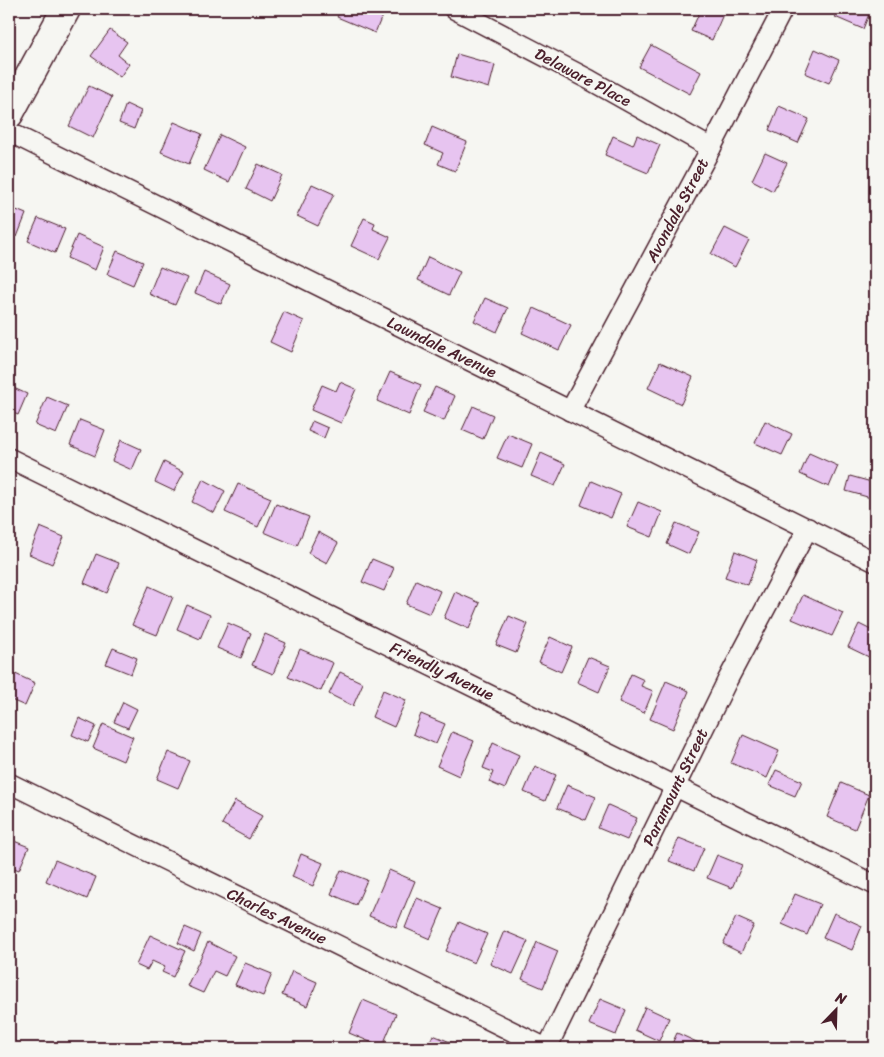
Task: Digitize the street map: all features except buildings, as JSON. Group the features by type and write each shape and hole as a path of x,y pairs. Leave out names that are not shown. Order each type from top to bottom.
{"street":[{"path":"9,114 66,9"},
{"name":"Delaware Place","path":"454,9 590,80 711,148"},
{"name":"Avondale Street","path":"570,411 783,9"},
{"name":"Lawndale Avenue","path":"9,132 875,562"},
{"name":"Friendly Avenue","path":"9,458 875,885"},
{"name":"Paramount Street","path":"547,1048 727,681 808,528"},
{"name":"Charles Avenue","path":"9,783 547,1048"}]}
